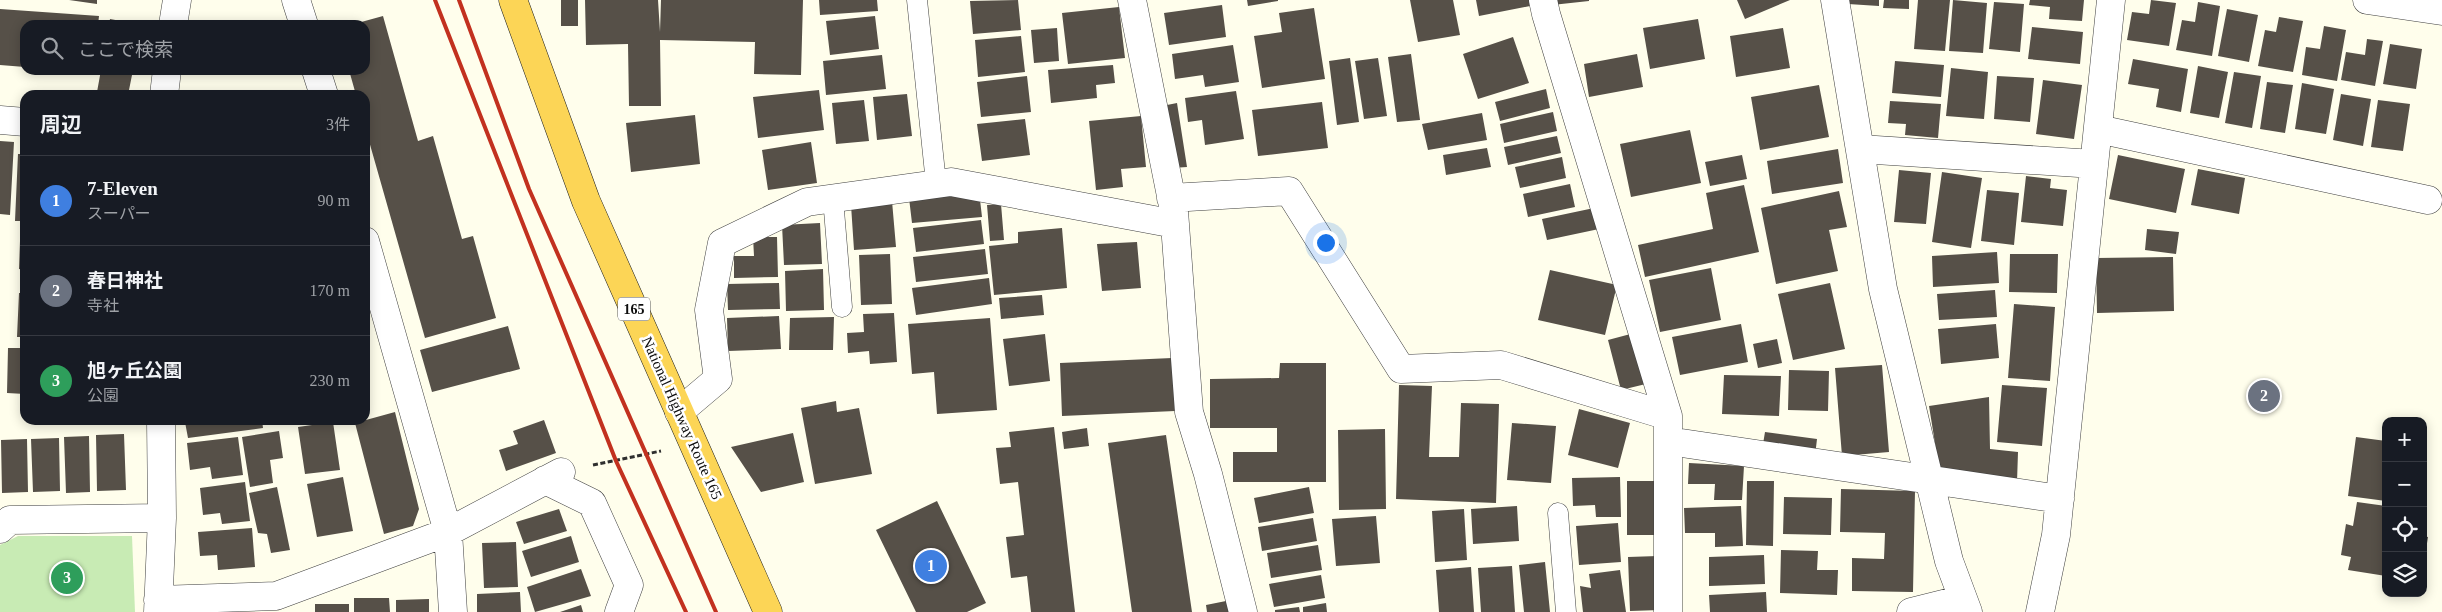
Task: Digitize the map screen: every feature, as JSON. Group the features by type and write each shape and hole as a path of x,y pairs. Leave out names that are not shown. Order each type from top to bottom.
{"highway":[{"name":"National Highway Route 165","path":"513,0 586,201 768,612"}],"street":[{"path":"174,20 177,0"},
{"path":"296,0 302,20"},
{"path":"1132,0 1173,211 1189,412 1208,474 1243,612"},
{"path":"1543,0 1668,429 1668,612"},
{"path":"1835,0 1883,289 1949,561 1966,605 1911,612"},
{"path":"2040,612 2056,535 2111,0"},
{"path":"2367,0 2442,11"},
{"path":"165,90 166,75"},
{"path":"318,75 322,90"},
{"path":"0,120 20,122"},
{"path":"2098,129 2437,199"},
{"path":"1860,150 2094,164"},
{"path":"680,412 718,379 709,310 722,243 806,202 951,182 1173,211 1289,191 1401,369 1501,365 1668,429 1929,480 2060,500"},
{"path":"370,259 448,532 453,612"},
{"path":"161,425 162,518 158,606 276,596 448,532 553,476 592,503 629,585 619,612"},
{"path":"0,529 10,520 162,518"}],"lane":[{"path":"917,0 936,183"},
{"path":"833,198 842,307"},
{"path":"1558,513 1566,612"}],"path":[{"path":"553,476 665,450"}],"green space":[{"path":"18,536 132,536 135,612 0,612 0,545"}],"building":[{"path":"69,0 97,0 97,4"},
{"path":"561,0 578,0 578,26 561,26"},
{"path":"585,0 658,0 660,32 661,0 803,0 801,75 754,74 755,42 660,40 661,106 629,106 628,44 586,45"},
{"path":"819,0 877,0 878,11 820,15"},
{"path":"1018,0 1021,30 973,34 970,1"},
{"path":"1247,0 1278,0 1278,1 1248,6"},
{"path":"1410,0 1453,0 1460,35 1418,42"},
{"path":"1476,0 1529,0 1530,6 1479,16"},
{"path":"1552,0 1589,0 1589,1 1552,5"},
{"path":"1737,0 1790,0 1745,19"},
{"path":"1848,0 1879,0 1879,6 1848,4"},
{"path":"1884,0 1909,0 1909,9 1883,8"},
{"path":"1918,0 1950,0 1945,51 1914,49"},
{"path":"1953,0 1987,3 1983,53 1949,51"},
{"path":"2030,0 2084,0 2082,21 2049,19 2050,7 2029,5"},
{"path":"2151,0 2176,3 2169,46 2127,40 2132,12 2149,14"},
{"path":"1994,2 2024,4 2020,52 1989,49"},
{"path":"2198,2 2220,6 2212,56 2176,50 2182,20 2195,22"},
{"path":"1222,5 1226,37 1169,45 1164,13"},
{"path":"1119,7 1125,58 1068,64 1062,13"},
{"path":"1314,8 1325,79 1262,88 1254,36 1282,32 1279,13"},
{"path":"0,9 99,16 99,20 20,20 20,67 0,65"},
{"path":"2227,9 2258,15 2249,62 2218,56"},
{"path":"383,16 418,141 433,136 462,239 473,236 496,318 425,338 370,145 370,90 355,90 350,75 370,75 368,20"},
{"path":"875,16 879,49 830,55 826,21"},
{"path":"2279,17 2303,21 2293,72 2258,66 2265,30 2276,32"},
{"path":"1698,19 1705,59 1650,69 1643,28"},
{"path":"2324,26 2346,30 2337,81 2302,75 2306,47 2320,49"},
{"path":"2032,27 2083,32 2080,64 2028,59"},
{"path":"1057,28 1059,61 1034,63 1031,30"},
{"path":"1783,28 1790,68 1736,77 1730,36"},
{"path":"1021,36 1025,72 978,77 975,40"},
{"path":"1513,37 1529,83 1478,99 1463,54"},
{"path":"2367,39 2383,41 2375,86 2341,80 2346,52 2365,55"},
{"path":"2390,44 2422,49 2416,89 2383,84"},
{"path":"1233,45 1239,82 1205,87 1203,75 1175,79 1172,54"},
{"path":"1411,54 1420,120 1397,122 1388,57"},
{"path":"1637,54 1643,87 1589,97 1584,64"},
{"path":"882,55 886,89 826,95 823,61"},
{"path":"1350,58 1359,122 1337,125 1329,61"},
{"path":"1378,58 1387,116 1364,119 1355,61"},
{"path":"2133,59 2188,69 2181,112 2156,107 2159,89 2128,84"},
{"path":"1895,61 1944,65 1941,97 1892,93"},
{"path":"1113,65 1115,83 1096,85 1097,98 1051,103 1048,70"},
{"path":"2198,66 2228,72 2219,118 2190,113"},
{"path":"1951,68 1988,72 1984,119 1946,116"},
{"path":"2234,72 2261,76 2252,128 2225,123"},
{"path":"100,75 132,75 129,90 97,90"},
{"path":"1027,76 1031,112 981,117 977,82"},
{"path":"1997,76 2034,78 2030,122 1994,119"},
{"path":"2043,80 2082,85 2074,139 2036,134"},
{"path":"2267,82 2293,85 2285,133 2260,129"},
{"path":"2302,83 2334,89 2326,134 2295,129"},
{"path":"1819,85 1829,137 1760,150 1751,97"},
{"path":"1546,89 1550,108 1500,121 1495,102"},
{"path":"819,90 824,130 758,138 753,97"},
{"path":"1236,91 1244,139 1205,145 1202,120 1188,122 1185,98"},
{"path":"907,94 912,136 877,140 873,97"},
{"path":"2341,94 2371,99 2363,146 2333,140"},
{"path":"864,100 869,141 836,144 832,103"},
{"path":"2378,100 2410,104 2403,151 2371,147"},
{"path":"1890,101 1941,104 1938,138 1905,135 1906,124 1888,123"},
{"path":"1322,102 1328,148 1258,156 1252,110"},
{"path":"1177,103 1187,167 1172,168 1162,106"},
{"path":"1553,112 1557,131 1504,143 1500,124"},
{"path":"1482,113 1487,140 1428,150 1422,124"},
{"path":"695,115 700,164 631,172 626,123"},
{"path":"1141,116 1146,167 1121,169 1123,187 1096,190 1089,121"},
{"path":"1025,119 1030,155 982,161 977,124"},
{"path":"1690,130 1701,183 1631,197 1620,144"},
{"path":"1557,136 1561,153 1508,165 1504,147"},
{"path":"0,141 14,142 10,215 0,214"},
{"path":"811,142 817,183 768,190 762,150"},
{"path":"1487,148 1491,167 1446,175 1443,155"},
{"path":"1838,149 1843,183 1772,194 1767,161"},
{"path":"18,154 20,154 20,221 15,221"},
{"path":"1742,155 1747,179 1710,186 1705,162"},
{"path":"2118,155 2185,169 2176,213 2109,199"},
{"path":"1562,157 1566,178 1520,188 1515,167"},
{"path":"2198,169 2245,178 2239,214 2191,205"},
{"path":"1899,170 1931,173 1926,224 1894,222"},
{"path":"1942,172 1982,178 1971,248 1932,242"},
{"path":"2026,176 2051,179 2050,188 2067,190 2063,226 2021,222"},
{"path":"1570,184 1575,207 1528,217 1523,194"},
{"path":"1744,185 1759,252 1645,277 1638,245 1713,229 1706,193"},
{"path":"1987,190 2019,193 2014,245 1981,241"},
{"path":"979,191 982,217 912,223 909,198"},
{"path":"1839,191 1847,227 1829,230 1838,271 1776,284 1761,208"},
{"path":"892,201 896,247 854,250 851,205"},
{"path":"1001,204 1004,240 990,241 987,205"},
{"path":"1594,208 1599,229 1547,240 1542,219"},
{"path":"981,220 984,244 916,252 913,228"},
{"path":"820,223 822,264 784,265 782,225"},
{"path":"1062,228 1067,288 994,295 989,246 1018,243 1018,232"},
{"path":"2147,229 2179,232 2176,254 2145,250"},
{"path":"753,237 777,237 778,277 734,278 734,256 754,256"},
{"path":"1137,242 1141,288 1102,291 1097,244"},
{"path":"985,249 988,274 916,282 913,257"},
{"path":"1997,252 1999,283 1933,287 1932,256"},
{"path":"890,254 892,304 861,305 859,255"},
{"path":"2010,254 2058,254 2057,293 2009,292"},
{"path":"2173,257 2174,311 2097,313 2096,258"},
{"path":"1711,268 1721,320 1660,332 1649,280"},
{"path":"823,269 824,310 786,311 785,271"},
{"path":"1550,270 1617,285 1605,335 1538,320"},
{"path":"989,278 992,304 916,315 912,288"},
{"path":"779,283 780,309 728,310 727,284"},
{"path":"1830,283 1845,349 1793,360 1778,294"},
{"path":"1995,290 1997,317 1939,320 1937,294"},
{"path":"19,293 20,293 20,337 17,337"},
{"path":"1042,295 1044,315 1001,319 999,298"},
{"path":"2014,304 2055,307 2050,381 2008,378"},
{"path":"894,313 897,362 870,364 869,351 848,353 847,333 864,332 863,314"},
{"path":"779,316 781,349 728,351 727,318"},
{"path":"834,317 833,350 789,350 790,318"},
{"path":"990,318 997,410 937,414 934,372 912,374 908,324"},
{"path":"1741,324 1748,362 1680,375 1672,337"},
{"path":"1996,324 1999,358 1941,364 1938,329"},
{"path":"508,326 520,369 432,392 420,350"},
{"path":"1638,332 1650,383 1621,390 1608,340"},
{"path":"1045,334 1050,381 1009,386 1003,339"},
{"path":"1777,339 1782,363 1758,368 1753,344"},
{"path":"8,348 20,348 20,394 7,393"},
{"path":"1172,358 1175,411 1062,416 1060,363"},
{"path":"1280,363 1326,363 1326,482 1233,482 1233,452 1277,452 1277,428 1210,428 1210,379 1279,378"},
{"path":"1882,365 1889,452 1842,456 1835,368"},
{"path":"1789,370 1829,371 1828,411 1788,410"},
{"path":"1724,375 1781,376 1779,416 1722,414"},
{"path":"1399,385 1432,386 1429,457 1459,457 1461,403 1499,404 1496,503 1396,499"},
{"path":"2002,385 2047,388 2042,446 1997,442"},
{"path":"1989,397 1990,449 2018,452 2017,482 1939,468 1929,406"},
{"path":"836,401 837,412 859,408 872,474 815,484 801,408"},
{"path":"1579,409 1630,423 1618,468 1568,455"},
{"path":"395,412 419,509 413,526 384,534 356,425 370,425 370,419"},
{"path":"544,420 556,453 506,471 499,450 518,444 513,431"},
{"path":"1512,423 1556,426 1551,483 1507,480"},
{"path":"186,425 263,425 263,428 188,438"},
{"path":"333,425 340,470 305,474 298,427"},
{"path":"1054,427 1075,612 1031,612 1027,576 1011,578 1006,537 1024,535 1018,482 1000,484 996,448 1011,447 1009,432"},
{"path":"1087,428 1089,446 1064,449 1062,432"},
{"path":"1385,429 1386,509 1339,510 1338,430"},
{"path":"279,431 283,458 270,460 273,483 250,487 242,437"},
{"path":"1765,432 1817,439 1815,456 1762,450"},
{"path":"793,433 804,482 761,492 731,447"},
{"path":"124,434 126,490 97,491 96,435"},
{"path":"1166,435 1192,612 1132,612 1108,443"},
{"path":"89,436 90,492 66,493 64,437"},
{"path":"238,437 243,475 212,479 210,467 190,470 187,443"},
{"path":"2356,437 2382,440 2382,500 2348,496"},
{"path":"59,438 60,491 33,492 31,439"},
{"path":"27,439 28,492 2,493 1,440"},
{"path":"1689,463 1744,466 1742,500 1714,500 1715,484 1688,484"},
{"path":"343,477 353,531 317,537 307,484"},
{"path":"1620,477 1621,517 1596,517 1595,505 1573,506 1572,478"},
{"path":"1627,481 1655,481 1655,535 1627,535"},
{"path":"1747,481 1774,481 1773,546 1746,545"},
{"path":"245,482 250,521 222,524 220,513 203,515 200,488"},
{"path":"277,487 290,550 271,553 267,534 258,533 249,493"},
{"path":"1309,487 1314,513 1259,523 1254,498"},
{"path":"1841,489 1915,491 1913,592 1852,591 1852,558 1884,559 1885,533 1840,532"},
{"path":"1784,497 1832,498 1831,535 1783,534"},
{"path":"937,501 986,603 967,612 916,612 876,530"},
{"path":"2357,502 2382,505 2382,575 2348,570 2351,557 2341,555 2346,524 2353,526"},
{"path":"1517,506 1519,541 1473,544 1471,509"},
{"path":"1741,506 1743,546 1715,547 1715,533 1685,533 1684,508"},
{"path":"559,509 567,531 524,544 516,522"},
{"path":"1464,509 1467,560 1435,562 1432,511"},
{"path":"1376,516 1380,563 1336,566 1332,519"},
{"path":"1313,518 1317,541 1262,551 1258,527"},
{"path":"1618,523 1621,562 1579,565 1576,526"},
{"path":"252,528 255,567 218,570 217,555 200,556 198,532"},
{"path":"571,536 579,562 531,577 522,551"},
{"path":"516,542 518,587 484,588 482,543"},
{"path":"1318,545 1322,570 1271,578 1267,553"},
{"path":"1781,550 1818,551 1817,570 1838,570 1837,595 1780,593"},
{"path":"1764,555 1765,584 1709,586 1709,557"},
{"path":"1658,556 1660,610 1630,611 1628,557"},
{"path":"1545,562 1550,612 1524,612 1519,565"},
{"path":"1512,566 1515,612 1481,612 1478,568"},
{"path":"1471,567 1474,612 1439,612 1436,570"},
{"path":"581,569 591,596 535,612 527,587"},
{"path":"1620,570 1626,612 1583,612 1580,586 1591,588 1589,574"},
{"path":"1321,575 1325,598 1274,607 1269,584"},
{"path":"520,592 521,612 477,612 477,594"},
{"path":"1766,592 1767,612 1710,612 1709,595"},
{"path":"354,598 389,598 390,612 354,612"},
{"path":"429,599 429,612 396,612 396,600"},
{"path":"1231,600 1233,612 1207,612 1206,605"},
{"path":"1326,603 1327,612 1303,612 1303,607"},
{"path":"315,604 349,604 349,612 315,612"},
{"path":"581,605 583,612 560,612"},
{"path":"1299,607 1300,612 1275,612 1275,610"}],"railway":[{"path":"435,0 616,461 686,612"},
{"path":"459,0 529,189 716,612"}],"place":[{"name":"春日神社","path":"2264,396"},
{"name":"7-Eleven","path":"931,566"},
{"name":"旭ヶ丘公園","path":"67,578"}]}
